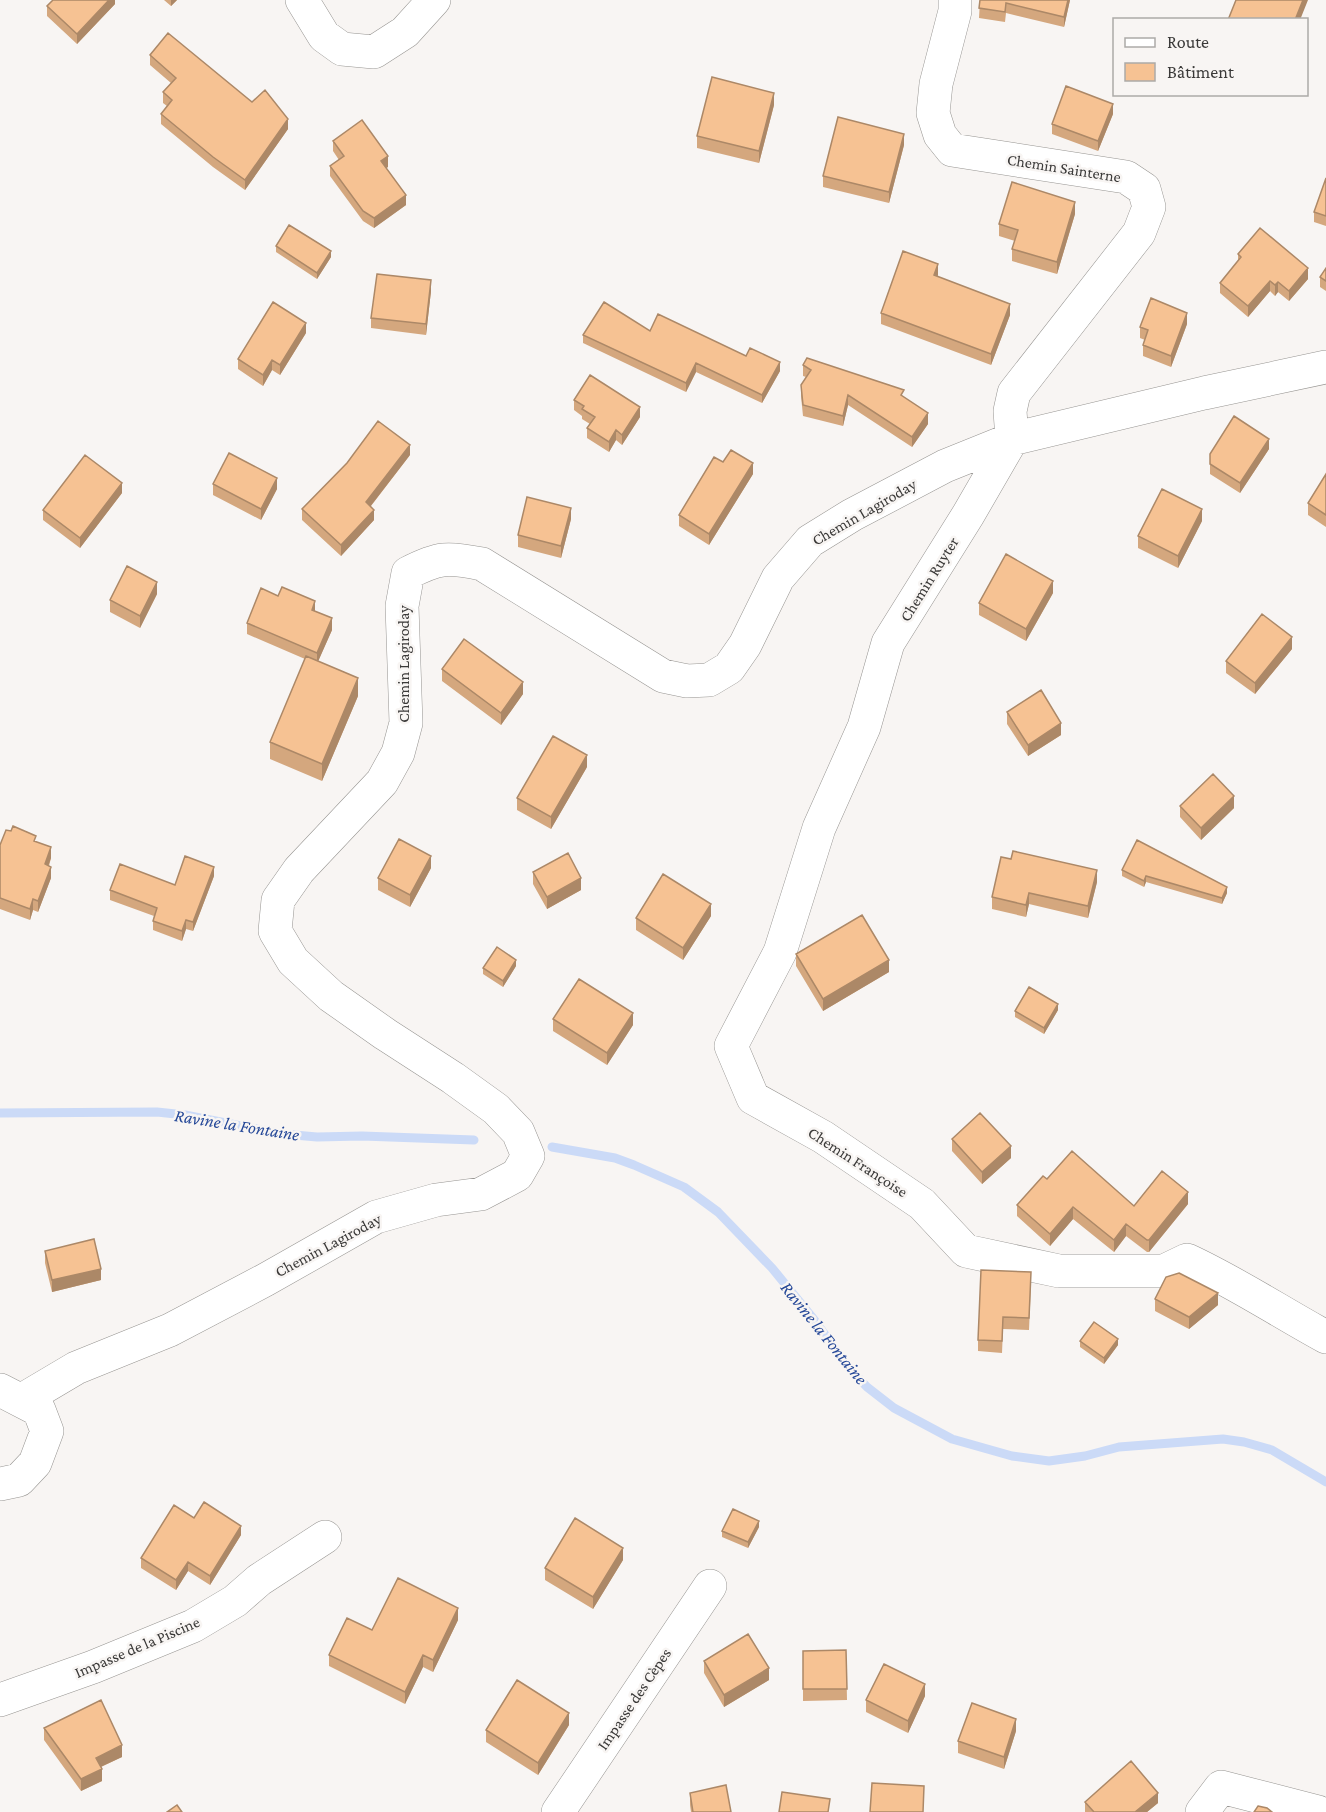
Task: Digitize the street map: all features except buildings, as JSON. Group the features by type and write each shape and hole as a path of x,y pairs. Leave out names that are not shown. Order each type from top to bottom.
{"street":[{"path":"302,0 324,36 342,49 374,52 405,32 434,0"},
{"name":"Chemin Sainterne","path":"955,0 955,11 936,84 933,113 940,135 952,150 1126,177 1144,189 1149,207 1139,233 1014,393 1010,411 1012,439"},
{"name":"Chemin Lagiroday","path":"11,1395 170,1330 265,1280 376,1217 436,1200 481,1194 517,1175 528,1156 518,1132 496,1110 453,1078 331,996 293,961 274,932 278,900 299,870 382,782 398,753 406,723 402,606 408,573 431,561 457,559 482,564 663,676 687,681 709,680 729,668 745,645 778,578 810,541 852,515 945,466 1012,439 1204,393 1326,367"},
{"name":"Chemin Ruyter","path":"864,727 888,643 968,515 1012,439"},
{"name":"Chemin Françoise","path":"864,727 819,828 780,952 732,1046 753,1098 823,1137 922,1204 966,1251 1059,1270 1164,1271 1188,1260 1223,1276 1270,1306 1326,1337"},
{"path":"0,1484 19,1480 35,1463 46,1431 39,1410 11,1395"},
{"name":"Impasse de la Piscine","path":"0,1700 93,1667 193,1626 235,1601 259,1580 325,1537"},
{"name":"Impasse des Cèpes","path":"558,1812 710,1586"},
{"path":"1202,1812 1221,1787 1318,1812"}],"waterway":[{"name":"Ravine la Fontaine","path":"0,1113 157,1112 185,1115 283,1134 317,1137 362,1136 474,1140"},
{"name":"Ravine la Fontaine","path":"552,1147 615,1158 684,1187 718,1212 772,1268 849,1368 867,1387 894,1408 952,1439 1012,1456 1049,1461 1085,1456 1119,1447 1223,1439 1272,1450 1326,1482"}]}
